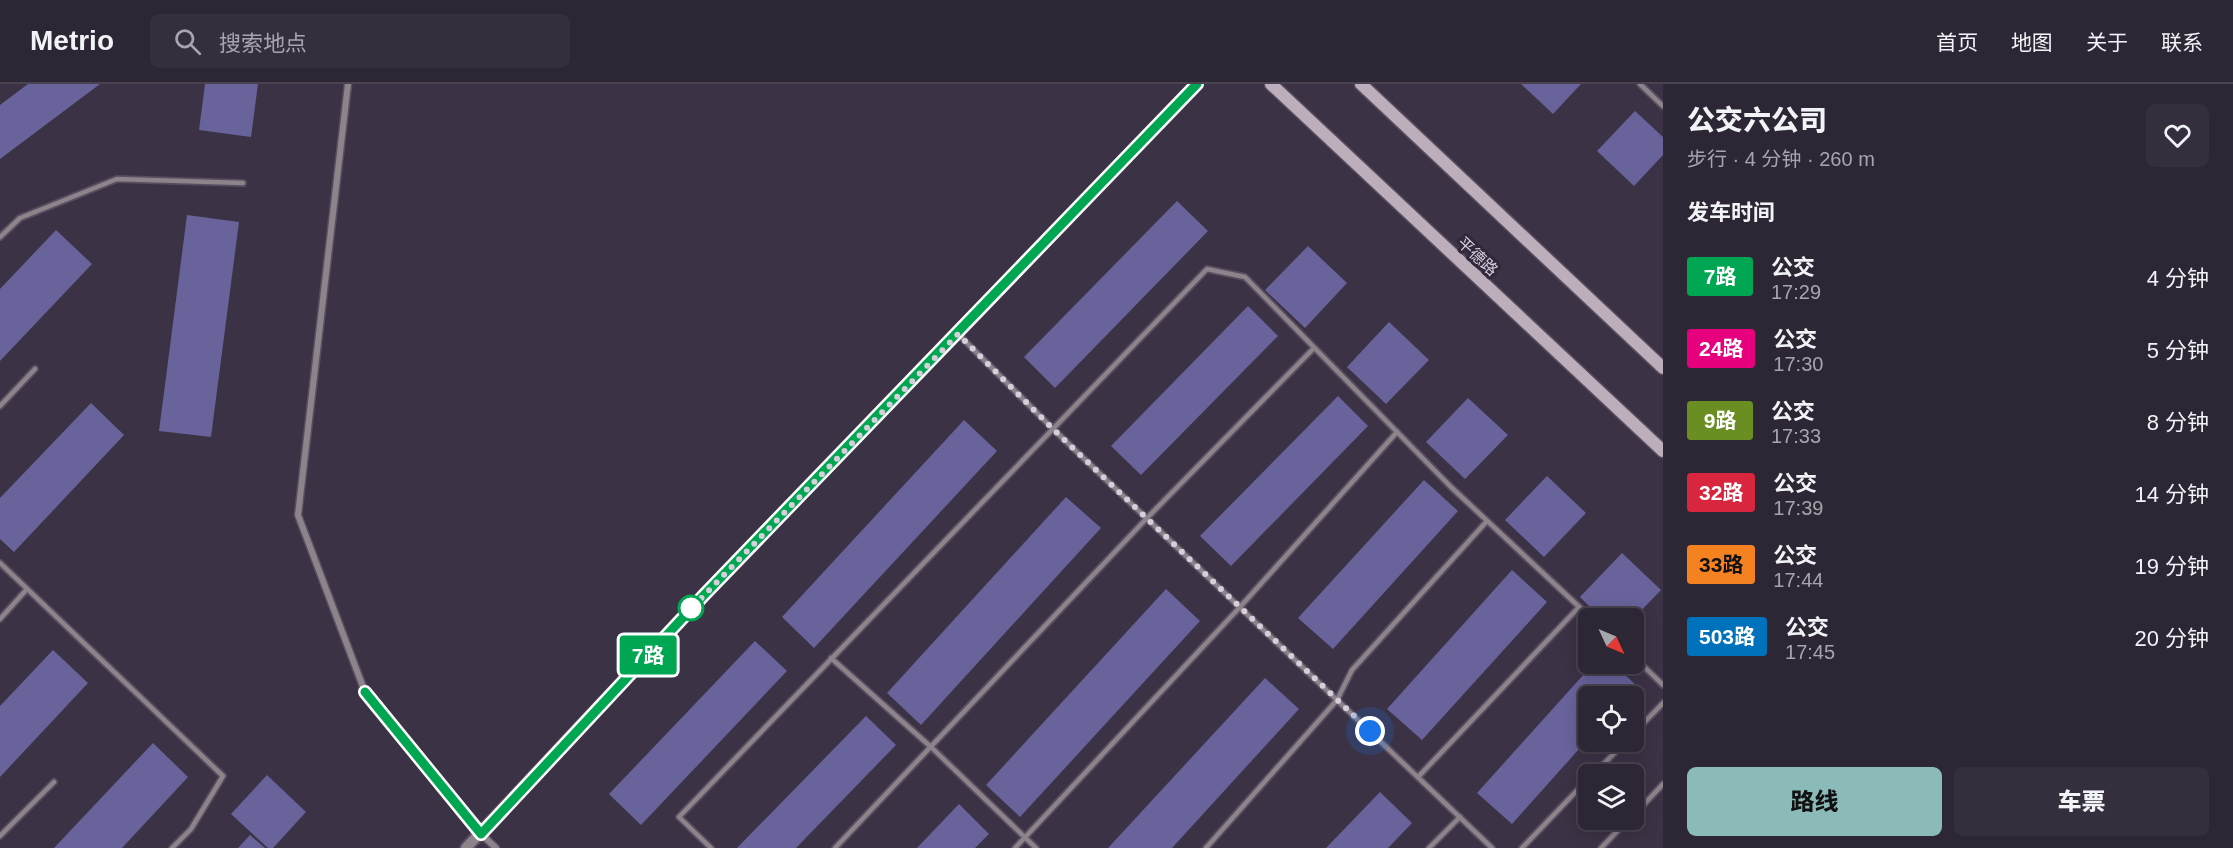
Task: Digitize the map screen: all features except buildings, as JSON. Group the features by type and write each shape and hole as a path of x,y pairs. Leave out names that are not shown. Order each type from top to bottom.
{"main road":[{"name":"平德路","path":"1271,84 1663,451"},
{"path":"1361,84 1663,368"}],"street":[{"path":"348,84 298,515 365,692 481,834 496,848"},
{"path":"466,848 705,594 1197,84"}],"lane":[{"path":"1640,84 1663,106"},
{"path":"0,237 20,218 117,179 243,183"},
{"path":"711,848 679,817 1207,269 1245,278 1396,432 1579,607 1418,777"},
{"path":"958,334 1053,429 1492,848"},
{"path":"835,848 1147,518 1314,348"},
{"path":"0,406 35,369"},
{"path":"1015,848 1240,607 1396,432"},
{"path":"1206,848 1337,700 1352,670 1487,521"},
{"path":"0,564 223,776 191,829 172,848"},
{"path":"0,619 27,589"},
{"path":"831,658 931,747 1036,848"},
{"path":"1644,667 1663,685"},
{"path":"1644,723 1663,703"},
{"path":"1604,764 1615,752"},
{"path":"0,836 54,782"},
{"path":"1644,804 1663,784"},
{"path":"1522,848 1578,789"},
{"path":"1429,848 1460,817"},
{"path":"1601,848 1618,830"}],"bus line":[{"name":"7路","path":"365,692 481,834 705,594 1197,84"}],"route":[{"path":"691,608 689,611 958,334 1053,429 1370,731"}]}
